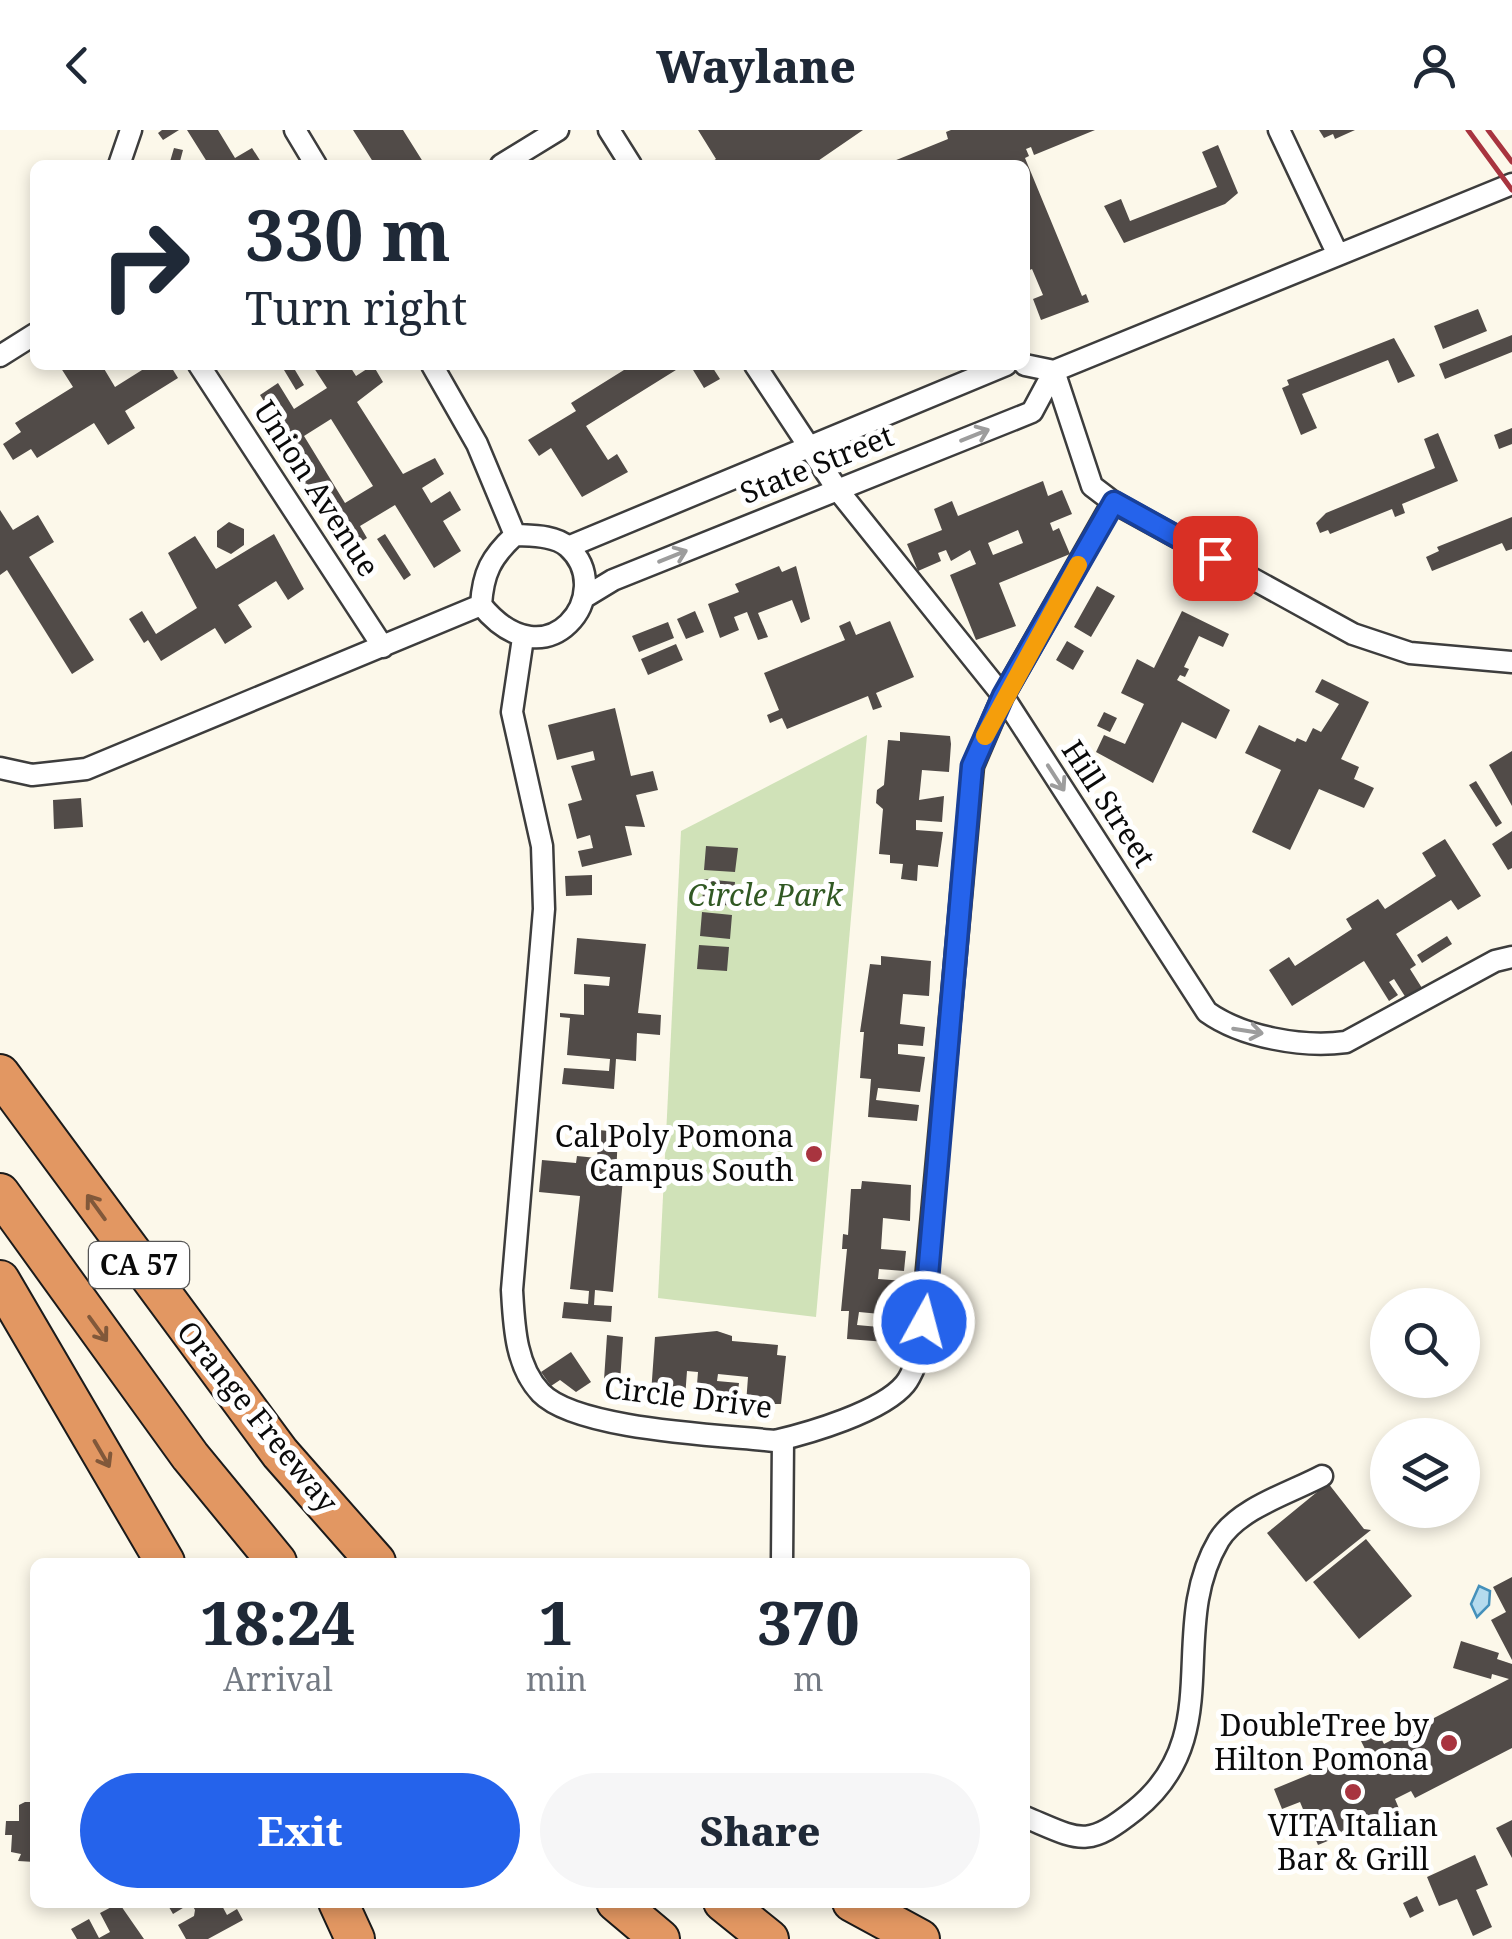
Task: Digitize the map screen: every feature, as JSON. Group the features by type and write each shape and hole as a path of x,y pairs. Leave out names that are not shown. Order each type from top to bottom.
{"highway":[{"name":"Orange Freeway","path":"0,1074 280,1453 372,1558"},
{"name":"CA 57","path":"0,1193 190,1456 275,1558"},
{"path":"0,1280 164,1558"},
{"path":"280,1453 399,1558"},
{"path":"341,1908 354,1939"},
{"path":"623,1908 660,1939"},
{"path":"731,1908 769,1939"},
{"path":"863,1908 920,1939"}],"street":[{"path":"121,160 131,130"},
{"path":"295,130 313,160"},
{"path":"509,160 558,130"},
{"path":"609,130 628,160"},
{"path":"1280,130 1338,255"},
{"path":"1030,365 1054,371 1512,184"},
{"path":"0,356 30,337"},
{"name":"Union Avenue","path":"202,370 384,647"},
{"path":"435,370 477,444 515,535"},
{"name":"Hill Street","path":"758,370 837,489 1003,696 1207,1012 1230,1028 1323,1045 1346,1042 1495,961 1512,957"},
{"name":"State Street","path":"568,546 993,370"},
{"path":"1054,371 1092,486 1114,502 1353,634 1410,653 1512,662"},
{"name":"State Street","path":"585,596 613,580 1032,412 1054,371"},
{"name":"Circle Drive","path":"523,638 512,712 542,846 544,909 512,1290 516,1346 540,1392 574,1414 667,1430 783,1439 876,1405 904,1386 919,1356 972,766 1003,696 1114,502"},
{"path":"515,535 545,537 568,546 583,572 585,596 572,623 547,638 523,638 497,626 480,605 482,579 493,554 515,535"},
{"path":"0,768 32,775 86,769 480,605"},
{"path":"782,1558 783,1439"},
{"path":"1030,1818 1065,1834 1086,1838 1103,1835 1169,1776 1187,1735 1197,1604 1206,1568 1220,1538 1235,1520 1322,1476"}],"green space":[{"name":"Circle Park","path":"867,735 816,1317 658,1298 681,831"}],"water":[{"path":"1479,1586 1490,1591 1489,1605 1477,1617 1471,1604"}],"building":[{"path":"179,130 163,140 158,133"},
{"path":"187,130 218,130 235,158 252,148 260,160 206,160"},
{"path":"353,130 403,130 422,160 372,160"},
{"path":"698,130 863,130 819,160 716,159"},
{"path":"1095,130 1034,155 1031,147 1026,149 1029,156 1026,160 896,160 948,139 946,132"},
{"path":"1319,130 1355,130 1335,139 1333,134 1324,138"},
{"path":"1218,145 1238,193 1225,204 1124,243 1104,206 1121,199 1130,221 1217,187 1202,152"},
{"path":"174,148 183,150 180,160 170,160"},
{"path":"1030,170 1082,296 1086,294 1089,302 1041,320 1033,299 1043,295 1032,269"},
{"path":"1478,309 1487,331 1443,349 1434,326"},
{"path":"1512,335 1512,352 1445,379 1439,364"},
{"path":"1394,338 1415,376 1398,383 1388,360 1302,394 1317,428 1301,435 1282,388 1289,385 1287,380"},
{"path":"62,370 105,370 115,387 142,370 173,370 178,378 125,411 135,428 108,445 94,423 37,458 31,449 13,460 3,444 21,432 15,423 73,387"},
{"path":"284,370 295,370 304,385 296,390"},
{"path":"315,370 352,370 356,376 365,370 376,370 383,382 357,402 403,474 435,458 444,474 422,488 431,503 450,491 461,510 443,521 461,551 434,568 395,505 360,526 367,538 348,550 307,486 302,489 292,474 298,471 279,440 286,436 260,395 278,383 294,409 327,388","holes":["331,419 373,486 345,503 304,436"]},
{"path":"624,370 676,370 586,426 608,460 617,454 628,472 582,497 551,448 539,456 528,440 576,411 571,403"},
{"path":"693,370 714,370 720,379 704,388"},
{"path":"1512,428 1512,444 1499,449 1494,435"},
{"path":"1438,433 1458,481 1402,504 1405,513 1395,517 1392,509 1330,534 1328,530 1320,533 1316,523 1326,513 1435,468 1424,439"},
{"path":"1043,481 1048,496 1062,490 1072,514 1050,523 1053,531 1059,528 1070,554 999,583 1016,626 976,640 950,575 976,564 970,550 951,561 946,550 938,553 941,561 918,571 907,544 942,530 934,509 952,501 958,516","holes":["1018,530 1023,543 993,555 988,543"]},
{"path":"0,510 13,530 38,515 54,542 29,557 94,660 72,674 7,570 0,575"},
{"path":"1512,517 1512,549 1506,551 1502,543 1432,571 1426,557 1439,551 1437,547"},
{"path":"229,522 244,529 244,545 231,554 217,547 217,531"},
{"path":"274,534 304,589 288,600 276,581 238,605 252,627 225,644 215,628 161,661 129,619 142,611 156,634 197,608 168,553 195,536 216,569"},
{"path":"385,534 411,575 404,580 377,539"},
{"path":"779,566 782,572 796,566 810,619 801,623 792,600 758,613 768,637 758,640 747,612 734,617 739,630 720,638 708,604 739,592 735,584"},
{"path":"1097,586 1115,596 1091,637 1074,627"},
{"path":"695,611 704,632 686,639 677,619"},
{"path":"1182,611 1229,634 1223,647 1199,636 1184,667 1189,669 1185,677 1180,675 1177,680 1230,710 1216,739 1182,722 1153,783 1096,752 1104,735 1125,744 1144,704 1121,693 1137,659 1154,668"},
{"path":"850,621 856,635 890,621 914,677 876,693 882,707 873,710 868,696 787,729 782,718 770,723 767,715 779,710 764,673 845,640 839,626"},
{"path":"668,622 674,638 639,652 632,636"},
{"path":"1067,641 1084,651 1073,670 1056,660"},
{"path":"676,644 683,660 648,675 641,659"},
{"path":"1322,679 1369,702 1341,759 1359,767 1354,779 1374,788 1364,808 1319,789 1290,850 1252,832 1281,770 1245,753 1259,725 1295,742 1297,738 1306,742 1313,728 1321,732 1339,704 1315,692"},
{"path":"615,708 631,776 653,771 658,790 636,795 645,827 625,826 632,855 582,867 578,851 593,848 590,835 577,839 568,804 582,800 571,766 595,760 593,751 557,760 548,725"},
{"path":"1104,712 1117,718 1110,732 1097,726"},
{"path":"900,732 950,736 951,744 949,772 922,770 919,800 944,796 942,822 916,820 916,830 943,832 938,867 918,865 917,881 901,879 903,864 890,863 890,855 879,854 883,809 876,803 877,790 884,785 888,740 900,741"},
{"path":"1512,751 1512,806 1489,765"},
{"path":"1476,781 1502,823 1496,827 1469,785"},
{"path":"81,798 83,827 54,829 53,800"},
{"path":"1512,831 1512,868 1508,870 1492,844"},
{"path":"1445,839 1481,896 1458,910 1451,900 1396,934 1416,965 1410,969 1422,988 1406,998 1394,979 1389,982 1398,995 1389,1001 1364,961 1292,1006 1269,970 1289,957 1295,966 1352,929 1346,919 1378,899 1385,909 1436,876 1422,853"},
{"path":"706,846 738,848 735,872 704,870"},
{"path":"592,875 592,895 566,896 565,876"},
{"path":"704,879 735,882 733,906 702,903"},
{"path":"702,912 732,915 730,939 700,936"},
{"path":"1447,936 1452,944 1422,963 1417,955"},
{"path":"577,938 646,944 638,1013 661,1015 660,1035 637,1033 636,1061 616,1059 614,1089 562,1084 564,1068 609,1071 610,1059 567,1055 570,1018 560,1017 560,1013 584,1015 584,984 609,986 610,977 574,974"},
{"path":"699,945 729,947 727,971 697,969"},
{"path":"881,956 931,961 929,996 903,994 900,1024 925,1027 923,1046 898,1044 898,1054 925,1057 920,1092 878,1088 876,1100 919,1105 917,1121 868,1117 871,1079 860,1078 864,1032 860,1032 870,964 881,965"},
{"path":"599,1130 618,1132 616,1178 623,1178 613,1292 595,1290 594,1305 612,1306 611,1322 562,1318 564,1302 588,1304 589,1291 570,1289 580,1196 539,1192 542,1160 576,1163 577,1156 597,1158"},
{"path":"862,1181 911,1185 910,1221 883,1218 881,1249 906,1251 904,1271 879,1269 878,1279 905,1281 901,1316 859,1312 857,1325 901,1329 900,1343 847,1339 849,1311 841,1311 847,1249 842,1249 843,1234 848,1235 851,1189 861,1189"},
{"path":"717,1331 732,1336 732,1341 778,1345 777,1355 786,1356 781,1404 746,1404 748,1377 718,1374 717,1381 739,1383 737,1399 729,1399 730,1393 716,1392 716,1399 696,1397 698,1372 687,1371 685,1398 651,1394 655,1337"},
{"path":"607,1335 623,1337 620,1382 604,1380"},
{"path":"571,1352 591,1382 576,1392 560,1380 551,1386 541,1372"},
{"path":"1328,1483 1364,1529 1371,1530 1306,1582 1267,1533"},
{"path":"1366,1539 1412,1596 1359,1639 1313,1582"},
{"path":"1512,1577 1512,1660 1491,1620 1506,1612 1493,1587"},
{"name":"DoubleTree by Hilton Pomona","path":"1461,1641 1499,1653 1497,1659 1512,1664 1512,1748 1415,1798 1411,1791 1395,1799 1400,1811 1318,1845 1300,1802 1282,1809 1274,1789 1366,1751 1361,1741 1378,1732 1384,1744 1509,1679 1492,1674 1491,1679 1453,1668"},
{"path":"30,1802 30,1862 18,1861 21,1854 11,1852 12,1835 5,1835 6,1821 19,1821 19,1805"},
{"path":"1512,1820 1512,1858 1496,1828"},
{"path":"1475,1855 1488,1885 1476,1890 1492,1927 1473,1936 1457,1899 1439,1906 1427,1877"},
{"path":"1417,1896 1424,1911 1410,1918 1403,1903"},
{"path":"122,1908 144,1939 77,1939 71,1929 89,1919 99,1938 110,1932 100,1913"},
{"path":"223,1908 227,1915 237,1909 243,1920 208,1939 186,1939 178,1925 194,1916 195,1910"}],"railway":[{"path":"1468,130 1512,190"},
{"path":"1488,130 1512,162"}],"slow traffic":[{"path":"985,736 1003,696 1078,565"}],"place":[{"name":"Cal Poly Pomona Campus South","path":"814,1154"},
{"name":"DoubleTree by Hilton Pomona","path":"1449,1743"},
{"name":"VITA Italian Bar & Grill","path":"1353,1792"}],"route":[{"path":"924,1322 972,766 1003,696 1114,502 1215,558"}]}
